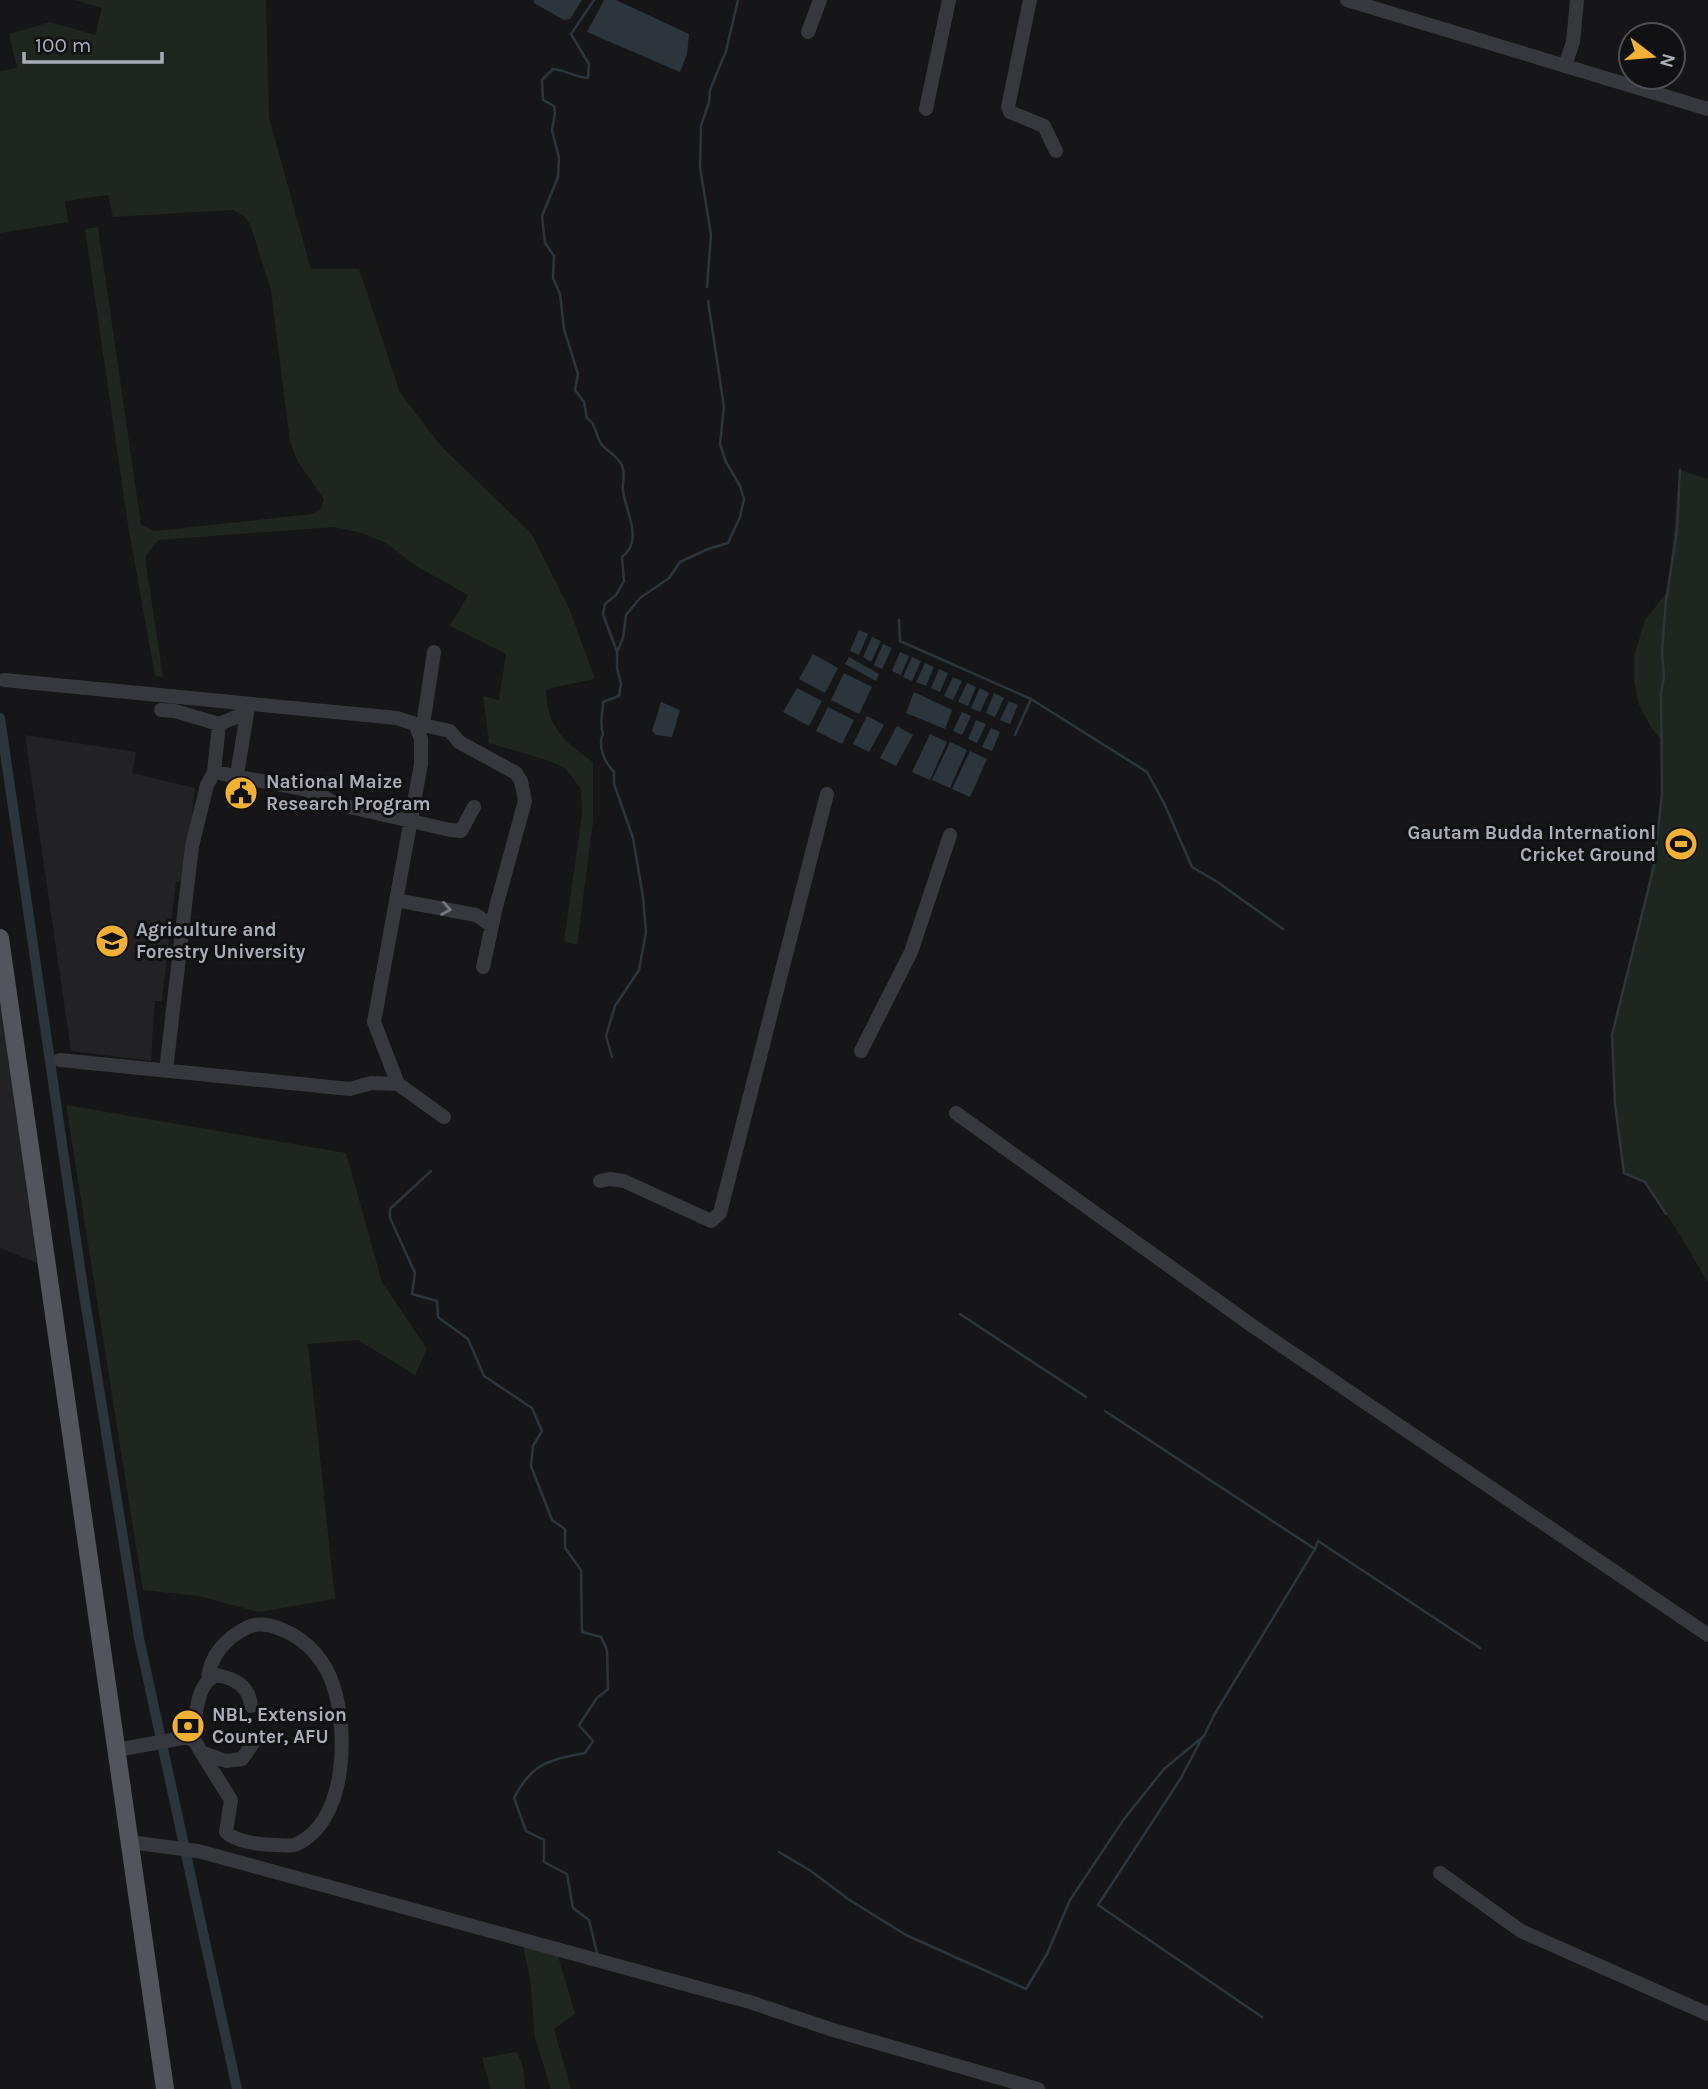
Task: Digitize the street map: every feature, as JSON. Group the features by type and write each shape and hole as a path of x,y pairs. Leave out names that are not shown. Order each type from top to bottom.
{"main road":[{"path":"0,938 165,2089"}],"street":[{"path":"808,32 820,0"},
{"path":"926,109 949,0"},
{"path":"1030,0 1008,107 1010,112 1044,126 1056,151"},
{"path":"1347,0 1708,109"},
{"path":"1565,66 1571,54 1577,0"},
{"path":"434,652 419,724 422,749 411,822 374,1022 398,1084 444,1117"},
{"path":"4,680 247,708 397,718 450,731 459,742 516,773 521,781 525,802 483,967"},
{"path":"161,710 175,711 219,724 247,708"},
{"path":"237,775 247,708"},
{"path":"166,1070 192,846 207,785 214,772 219,724"},
{"path":"214,772 303,789 337,804 461,831 474,807"},
{"path":"600,1181 624,1181 711,1221 720,1213 827,794"},
{"path":"861,1051 911,952 950,835"},
{"path":"396,901 476,915 492,926"},
{"path":"60,1060 350,1089 371,1083 398,1084"},
{"path":"956,1113 1254,1327 1708,1635"},
{"path":"117,1750 188,1737 203,1687 208,1680 212,1660 222,1646 236,1633 255,1624 268,1625 295,1635 305,1642 326,1669 334,1687 342,1732 339,1779 328,1812 316,1828 295,1845 272,1845 231,1837 226,1832 226,1825 231,1800 195,1743 188,1737"},
{"path":"208,1680 217,1675 242,1685 248,1689 251,1706"},
{"path":"201,1752 218,1759 242,1759 253,1743"},
{"path":"130,1842 198,1851 750,2002 833,2030 1038,2089"},
{"path":"1440,1873 1521,1931 1708,2014"}],"shaded area":[{"path":"75,0 266,0 269,118 311,269 359,269 400,393 442,447 531,533 569,608 595,679 546,689 550,714 559,732 593,762 593,822 577,945 564,941 582,815 581,789 565,768 489,743 483,696 499,700 506,654 450,626 468,595 416,566 386,543 362,533 334,527 158,540 145,557 163,677 155,676 128,525 85,229 98,227 141,525 155,531 313,514 321,508 324,499 298,462 290,441 271,290 250,224 244,216 233,210 113,217 108,195 65,201 68,222 0,233 0,71 17,68 9,34 50,22 95,35 102,8"},
{"path":"534,0 582,0 570,19 564,20 534,3"},
{"path":"604,0 616,0 689,34 687,54 680,72 587,32"},
{"name":"Gautam Budda Internationl Cricket Ground","path":"1680,470 1708,479 1708,1283 1645,1182 1624,1173 1618,1136 1612,1035 1647,894 1662,794 1662,741 1639,705 1634,681 1634,656 1645,620 1668,591"},
{"path":"859,630 868,634 859,655 850,651"},
{"path":"872,637 881,641 871,662 863,657"},
{"path":"883,644 892,648 882,669 874,665"},
{"path":"900,652 909,656 901,675 892,671"},
{"path":"813,654 838,668 825,693 799,679"},
{"path":"849,657 879,674 876,681 845,664"},
{"path":"912,657 921,661 912,681 903,677"},
{"path":"925,663 934,667 926,686 916,682"},
{"path":"939,669 948,673 940,692 931,688"},
{"path":"844,673 872,687 859,714 831,700"},
{"path":"953,677 962,681 953,700 944,696"},
{"path":"967,683 976,687 968,706 958,702"},
{"path":"797,688 822,701 809,726 783,712"},
{"path":"980,688 989,693 980,712 971,708"},
{"path":"914,692 952,710 945,729 906,713"},
{"path":"994,693 1004,698 995,717 986,713"},
{"path":"1009,701 1018,705 1010,724 1000,720"},
{"path":"661,702 680,710 672,737 656,735 652,731"},
{"path":"828,707 854,720 842,744 816,731"},
{"path":"962,712 971,716 962,735 953,731"},
{"path":"867,716 884,725 869,752 853,744"},
{"path":"976,720 986,724 977,743 968,739"},
{"path":"897,726 913,735 896,766 880,758"},
{"path":"991,728 1000,732 992,751 982,747"},
{"path":"930,734 947,742 930,780 912,772"},
{"name":"Agriculture and Forestry University","path":"25,735 136,752 132,773 195,788 184,881 176,882 162,1001 155,1001 151,1061 71,1051"},
{"path":"950,742 967,750 950,788 932,780"},
{"path":"970,751 987,759 970,797 952,789"},
{"path":"0,958 47,1267 0,1248"},
{"path":"66,1105 346,1153 382,1282 427,1349 415,1375 358,1340 308,1344 335,1599 259,1612 198,1596 143,1590"},
{"path":"523,1946 558,1956 575,2014 554,2029 571,2089 551,2089 535,2038 530,1978"},
{"path":"517,2052 523,2067 525,2089 491,2089 482,2058"}],"waterway":[{"path":"594,0 571,34 589,64 588,78 553,69 542,80 543,100 554,106 552,130 559,158 558,177 542,216 545,243 554,256 553,278 560,294 564,329 578,374 575,390 584,402 587,418 593,423 600,442 622,465 623,491 633,534 632,543 622,557 624,581 616,595 605,604 603,614 617,652 621,684 619,696 603,702 601,749 614,772 614,784 633,838 646,932 639,970 615,1006 606,1036 612,1057"},
{"path":"707,287 711,235 700,167 701,126 710,90 726,51 738,0"},
{"path":"617,652 623,638 626,615 640,598 669,578 680,562 728,543 740,517 744,499 720,444 724,407 708,301"},
{"path":"1666,1214 1645,1182 1624,1173 1615,1104 1612,1035 1654,866 1662,794 1662,652 1666,601 1677,531 1680,470"},
{"path":"899,620 900,641 1031,699 1147,772 1192,867 1283,929"},
{"path":"1015,735 1031,699"},
{"path":"0,718 83,1288 139,1638 237,2089"},
{"path":"431,1171 390,1209 390,1218 415,1273 412,1294 437,1301 438,1317 468,1339 484,1376 532,1408 542,1431 533,1446 531,1466 552,1520 565,1529 565,1548 581,1570 582,1632 601,1637 607,1650 608,1689 597,1698 579,1725 593,1741 585,1753 551,1761 535,1770 514,1798 526,1831 544,1840 544,1862 567,1874 573,1908 589,1920 597,1953"},
{"path":"960,1314 1086,1397"},
{"path":"779,1852 906,1935 1026,1989 1047,1954 1070,1900 1124,1819 1164,1769 1204,1736 1214,1715 1315,1549 1105,1411"},
{"path":"1315,1549 1318,1541 1480,1648"},
{"path":"1202,1738 1181,1778 1098,1905 1262,2017"}],"place":[{"name":"National Maize Research Program","path":"241,793"},
{"name":"Gautam Budda Internationl Cricket Ground","path":"1681,844"},
{"name":"Agriculture and Forestry University","path":"112,941"},
{"name":"NBL, Extension Counter, AFU","path":"188,1726"}]}
